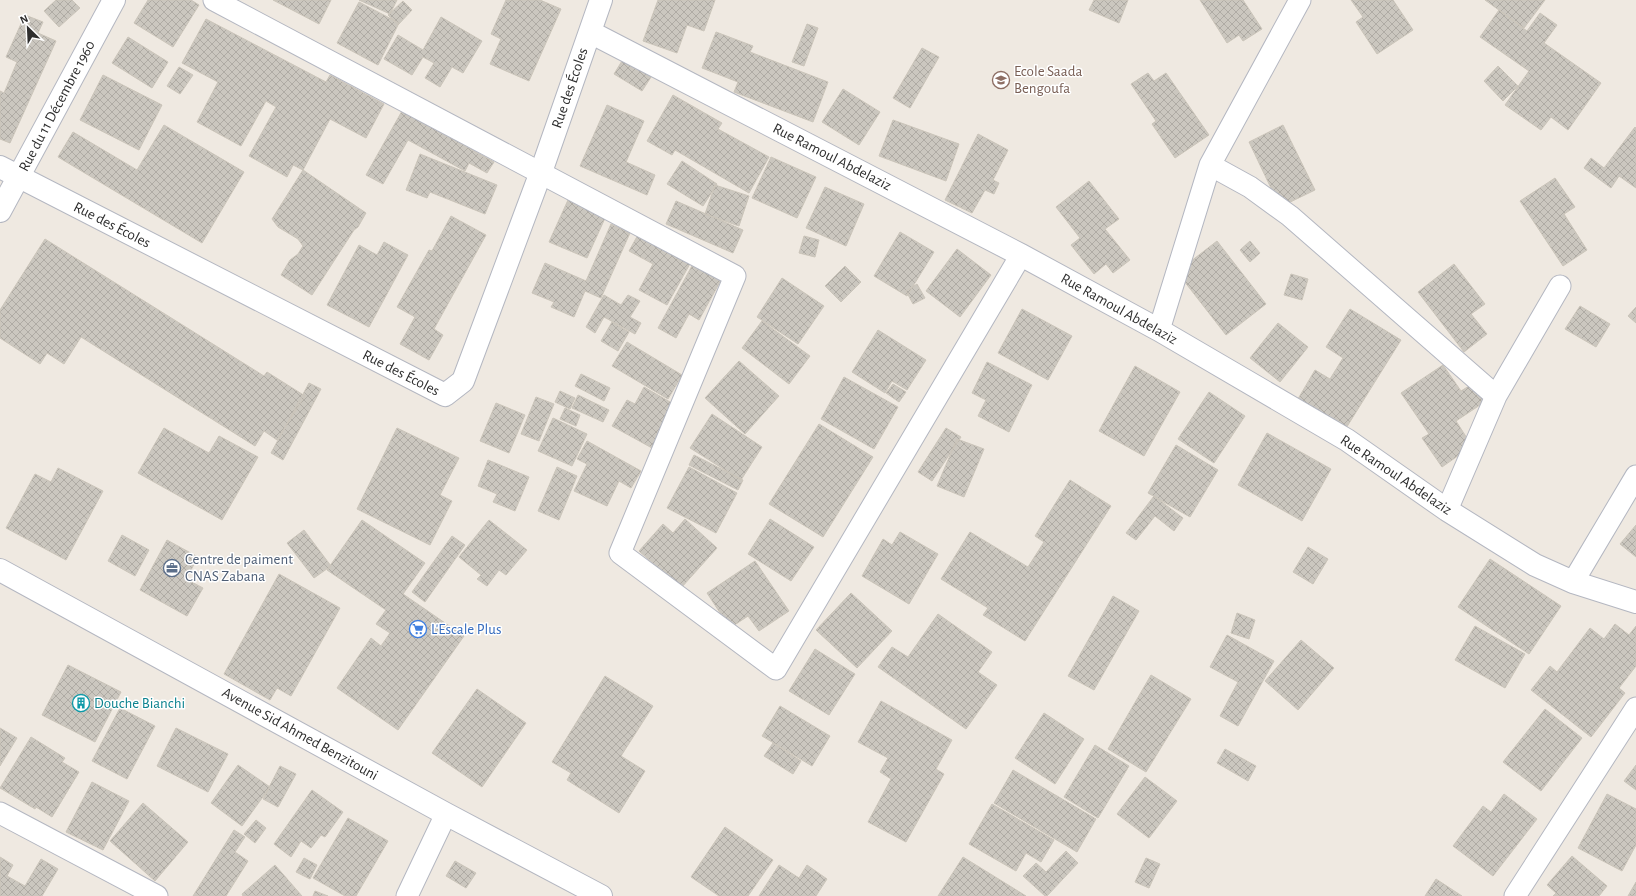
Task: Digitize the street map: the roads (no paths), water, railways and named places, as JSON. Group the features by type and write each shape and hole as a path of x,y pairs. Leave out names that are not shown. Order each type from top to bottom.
{"street":[{"name":"Rue du 11 Décembre 1960","path":"0,211 114,0"},
{"path":"214,0 735,276 620,553 776,669 1021,255"},
{"name":"Rue des Écoles","path":"19,177 445,395 463,381 540,172 601,0"},
{"path":"1159,330 1210,165 1300,0"},
{"name":"Rue Ramoul Abdelaziz","path":"590,32 1021,255 1159,330 1347,440 1446,510 1535,565 1573,582 1636,602"},
{"path":"1210,165 1250,187 1290,216 1496,396"},
{"path":"0,167 19,177"},
{"path":"1446,510 1496,396 1560,286"},
{"path":"1573,582 1636,476"},
{"name":"Avenue Sid Ahmed Benzitouni","path":"0,570 446,814 601,896"},
{"path":"1515,896 1636,708"},
{"path":"0,813 157,896"},
{"path":"407,896 446,814"}],"place":[{"name":"Ecole Saada Bengoufa","path":"1001,80"},
{"name":"Centre de paiment CNAS Zabana","path":"172,568"},
{"name":"L'Escale Plus","path":"418,629"},
{"name":"Douche Bianchi","path":"81,703"}]}
